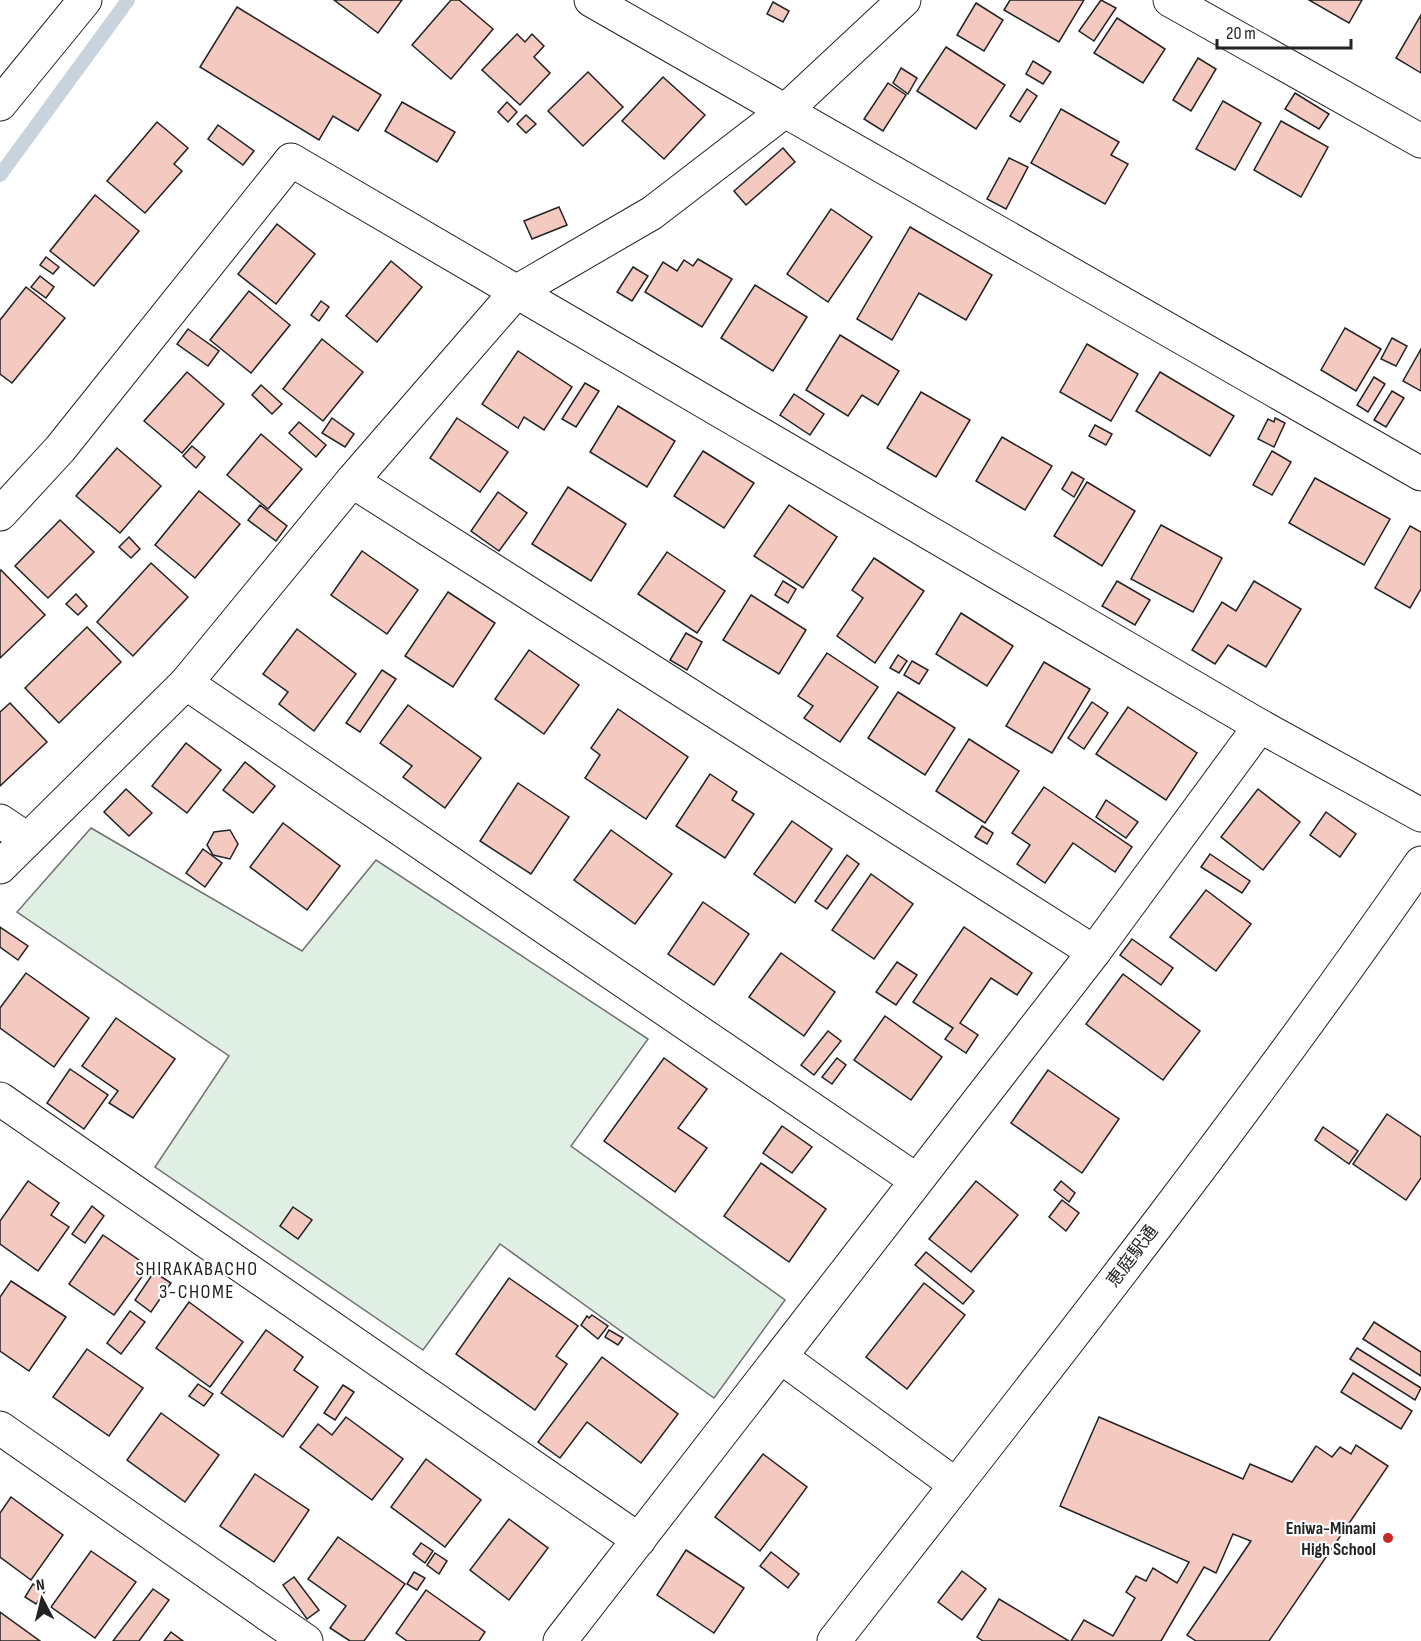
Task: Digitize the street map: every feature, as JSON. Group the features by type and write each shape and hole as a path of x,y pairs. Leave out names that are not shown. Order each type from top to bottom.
{"street":[{"path":"0,104 85,0"},
{"path":"591,0 1421,474"},
{"path":"0,867 186,683 352,481 516,292 652,213 786,110 904,0"},
{"path":"1170,0 1421,141"},
{"path":"0,514 60,449 291,160 1260,726 1421,815"},
{"path":"352,481 1094,952"},
{"path":"186,683 916,1180"},
{"path":"560,1641 1094,952 1260,726"},
{"path":"0,821 27,839"},
{"name":"恵庭駅通","path":"834,1641 1321,1007 1421,863"},
{"path":"0,1099 639,1540"},
{"path":"781,1357 956,1485"},
{"path":"0,1428 306,1641"}],"green space":[{"path":"91,828 302,951 376,860 648,1039 571,1146 785,1300 714,1398 500,1244 423,1350 155,1167 229,1056 17,912"}],"building":[{"path":"334,0 402,0 378,33"},
{"path":"451,0 459,0 493,29 451,79 412,45"},
{"path":"1010,0 1084,0 1059,42 1004,10"},
{"path":"1101,0 1116,8 1094,41 1079,31"},
{"path":"1309,0 1362,0 1349,23"},
{"path":"773,2 789,11 783,22 767,14"},
{"path":"976,3 1003,20 984,51 957,35"},
{"path":"237,7 381,95 358,131 333,116 319,140 200,67"},
{"path":"1421,15 1421,73 1396,58"},
{"path":"1117,18 1165,49 1143,83 1094,53"},
{"path":"517,34 525,42 532,34 544,46 534,57 550,73 520,105 482,70"},
{"path":"946,47 1005,85 976,129 917,91"},
{"path":"1198,58 1216,69 1191,111 1173,100"},
{"path":"1033,61 1051,72 1043,84 1026,74"},
{"path":"901,68 917,78 908,94 893,83"},
{"path":"588,72 623,107 583,146 548,111"},
{"path":"663,77 705,115 664,159 622,121"},
{"path":"888,83 906,95 883,131 864,119"},
{"path":"1027,89 1037,96 1020,122 1010,116"},
{"path":"1295,93 1329,114 1319,129 1285,109"},
{"path":"1223,101 1261,123 1235,170 1196,149"},
{"path":"402,102 455,132 437,162 385,131"},
{"path":"507,102 517,112 508,122 498,112"},
{"path":"1061,109 1119,142 1111,155 1128,164 1105,204 1031,163"},
{"path":"526,115 536,124 526,133 517,124"},
{"path":"1281,121 1328,147 1301,197 1254,170"},
{"path":"157,122 188,148 174,164 182,171 145,213 107,181"},
{"path":"218,125 254,151 243,165 208,139"},
{"path":"783,148 795,162 746,205 734,191"},
{"path":"1009,158 1028,167 1006,209 987,199"},
{"path":"95,195 139,231 94,286 50,251"},
{"path":"559,207 567,225 532,239 524,221"},
{"path":"831,209 872,237 828,302 787,274"},
{"path":"277,224 315,254 276,304 238,274"},
{"path":"910,227 992,275 966,320 919,293 892,340 857,319"},
{"path":"46,257 59,267 53,274 40,265"},
{"path":"698,259 732,279 702,327 645,292 663,262 677,271 684,260 693,266"},
{"path":"391,261 422,287 377,342 346,316"},
{"path":"633,267 648,276 632,301 617,292"},
{"path":"40,276 54,287 46,298 31,287"},
{"path":"755,285 807,317 773,371 721,338"},
{"path":"26,287 65,318 12,383 0,374 0,320"},
{"path":"249,291 290,325 251,373 210,340"},
{"path":"321,301 329,307 319,321 311,315"},
{"path":"1345,328 1381,349 1356,391 1321,370"},
{"path":"188,329 219,351 208,366 177,344"},
{"path":"840,335 899,371 878,405 862,395 848,416 806,390"},
{"path":"1392,338 1407,346 1396,366 1381,359"},
{"path":"322,339 363,372 323,421 283,389"},
{"path":"1087,344 1138,374 1111,421 1060,392"},
{"path":"1421,349 1421,391 1403,381"},
{"path":"518,351 572,387 544,430 524,417 518,428 482,404"},
{"path":"187,372 224,404 182,453 144,421"},
{"path":"1160,372 1234,416 1210,456 1136,411"},
{"path":"1374,377 1385,384 1368,412 1357,405"},
{"path":"585,383 599,391 576,427 562,419"},
{"path":"261,385 282,404 272,414 252,395"},
{"path":"1392,391 1404,398 1386,427 1374,420"},
{"path":"921,392 970,420 936,477 887,448"},
{"path":"794,394 824,414 810,435 780,415"},
{"path":"618,406 675,441 647,487 590,452"},
{"path":"332,418 354,434 345,447 322,433"},
{"path":"457,418 508,452 480,492 430,458"},
{"path":"1275,418 1285,423 1274,447 1258,439 1268,419 1274,422"},
{"path":"299,422 326,445 316,457 289,433"},
{"path":"1095,425 1112,434 1106,445 1089,436"},
{"path":"261,434 302,469 268,509 227,475"},
{"path":"1002,437 1052,466 1025,510 976,481"},
{"path":"192,446 205,457 196,468 183,456"},
{"path":"117,448 161,486 120,533 76,496"},
{"path":"703,451 754,483 724,528 674,496"},
{"path":"1272,451 1291,462 1272,495 1253,485"},
{"path":"1072,472 1084,479 1074,497 1062,489"},
{"path":"1315,478 1390,519 1364,565 1289,523"},
{"path":"1087,482 1135,511 1102,566 1054,536"},
{"path":"568,487 626,524 591,581 532,544"},
{"path":"199,491 240,524 195,578 155,545"},
{"path":"498,492 527,513 499,551 471,531"},
{"path":"260,505 287,526 276,541 248,520"},
{"path":"789,505 837,537 803,588 754,556"},
{"path":"60,520 94,552 48,598 15,566"},
{"path":"1161,525 1222,558 1193,612 1131,579"},
{"path":"1410,526 1421,532 1421,589 1410,608 1375,588"},
{"path":"129,537 140,549 131,558 119,547"},
{"path":"362,551 418,590 387,634 331,595"},
{"path":"667,552 725,591 697,633 638,594"},
{"path":"874,558 924,591 875,663 837,636 863,598 852,590"},
{"path":"151,563 188,597 133,656 97,622"},
{"path":"1,570 45,615 0,658 0,572"},
{"path":"783,581 796,589 788,603 775,595"},
{"path":"1117,581 1150,600 1135,625 1102,606"},
{"path":"1254,581 1301,609 1266,667 1228,645 1215,664 1192,650 1222,602 1236,611"},
{"path":"448,592 495,623 453,687 405,656"},
{"path":"76,594 87,606 78,615 66,604"},
{"path":"751,595 806,630 779,674 723,640"},
{"path":"961,613 1013,646 987,686 936,654"},
{"path":"87,627 121,662 59,723 25,688"},
{"path":"297,629 356,674 314,731 279,704 288,692 263,674"},
{"path":"686,633 702,642 687,670 670,660"},
{"path":"529,650 579,685 544,734 495,699"},
{"path":"827,653 878,687 840,742 804,718 813,706 798,696"},
{"path":"898,655 907,661 899,673 890,668"},
{"path":"912,661 928,670 919,684 904,675"},
{"path":"1044,662 1090,689 1052,753 1006,726"},
{"path":"382,670 396,679 360,732 346,723"},
{"path":"898,692 955,728 925,775 868,738"},
{"path":"1092,702 1108,713 1084,749 1068,738"},
{"path":"10,703 47,742 0,786 0,712"},
{"path":"408,705 481,758 445,808 403,777 412,766 380,743"},
{"path":"1128,707 1197,753 1166,800 1096,754"},
{"path":"618,709 688,757 646,819 585,778 600,755 591,748"},
{"path":"969,739 1019,771 985,823 936,791"},
{"path":"186,743 221,770 187,813 152,786"},
{"path":"245,762 275,786 253,813 223,790"},
{"path":"710,774 737,792 732,800 754,814 725,858 676,826"},
{"path":"518,783 569,817 531,874 480,841"},
{"path":"1044,787 1132,847 1115,872 1073,843 1045,883 1017,864 1030,845 1012,833"},
{"path":"126,789 152,813 129,836 104,812"},
{"path":"1258,789 1300,822 1263,870 1221,837"},
{"path":"1106,800 1138,822 1126,838 1096,817"},
{"path":"1326,812 1356,834 1340,857 1310,835"},
{"path":"792,821 832,849 795,903 754,874"},
{"path":"283,823 340,866 307,910 250,867"},
{"path":"982,826 993,833 987,844 975,837"},
{"path":"230,830 238,844 230,859 213,855 207,845 214,832"},
{"path":"611,830 672,874 635,924 574,880"},
{"path":"203,849 222,863 205,887 186,873"},
{"path":"1210,854 1250,881 1242,893 1201,867"},
{"path":"847,855 859,864 827,909 815,901"},
{"path":"871,874 913,904 874,959 832,930"},
{"path":"1206,890 1251,924 1216,971 1170,937"},
{"path":"703,902 749,934 714,985 668,954"},
{"path":"0,927 28,946 18,960 0,947"},
{"path":"964,927 1032,973 1017,995 991,978 960,1023 978,1035 966,1053 945,1039 953,1028 913,1002"},
{"path":"1132,939 1173,968 1161,985 1120,955"},
{"path":"781,953 835,992 804,1036 749,997"},
{"path":"897,962 917,975 896,1005 876,992"},
{"path":"26,973 89,1018 54,1067 0,1028 0,1008"},
{"path":"1123,974 1200,1031 1163,1080 1086,1024"},
{"path":"885,1016 942,1057 911,1100 854,1060"},
{"path":"116,1018 175,1059 133,1118 109,1103 118,1091 82,1066"},
{"path":"828,1031 841,1041 814,1075 801,1065"},
{"path":"664,1058 707,1089 678,1128 707,1148 675,1192 604,1141"},
{"path":"837,1058 846,1065 832,1084 822,1077"},
{"path":"70,1069 108,1095 84,1129 47,1103"},
{"path":"1048,1070 1119,1119 1082,1173 1011,1123"},
{"path":"1387,1114 1421,1137 1421,1178 1406,1200 1353,1164"},
{"path":"782,1126 812,1147 792,1173 763,1153"},
{"path":"1323,1127 1358,1151 1349,1164 1315,1140"},
{"path":"761,1163 826,1209 789,1262 724,1216"},
{"path":"28,1181 59,1203 51,1215 69,1227 38,1271 0,1244 0,1221"},
{"path":"976,1181 1018,1215 971,1272 929,1239"},
{"path":"1061,1181 1075,1193 1069,1202 1054,1190"},
{"path":"1062,1200 1079,1213 1066,1231 1049,1217"},
{"path":"92,1206 104,1216 85,1243 72,1234"},
{"path":"293,1207 312,1220 298,1239 280,1226"},
{"path":"103,1235 149,1267 114,1315 69,1284"},
{"path":"926,1252 974,1291 963,1304 915,1265"},
{"path":"154,1272 171,1283 151,1312 135,1300"},
{"path":"509,1278 578,1326 556,1356 567,1364 535,1410 456,1354"},
{"path":"11,1281 66,1317 29,1371 0,1351 0,1297"},
{"path":"924,1283 965,1315 907,1389 866,1357"},
{"path":"189,1302 243,1342 210,1387 156,1348"},
{"path":"130,1311 145,1322 121,1354 107,1343"},
{"path":"592,1315 608,1326 598,1339 581,1325 587,1316 589,1318"},
{"path":"1374,1322 1421,1352 1421,1376 1363,1339"},
{"path":"266,1330 303,1357 294,1370 318,1387 283,1437 221,1393"},
{"path":"609,1330 623,1338 618,1345 605,1337"},
{"path":"1357,1348 1421,1388 1415,1400 1350,1359"},
{"path":"87,1349 143,1388 109,1436 53,1397"},
{"path":"602,1357 678,1414 641,1463 587,1422 560,1458 538,1442"},
{"path":"1353,1373 1412,1411 1401,1429 1341,1392"},
{"path":"198,1384 213,1394 204,1406 189,1396"},
{"path":"343,1385 354,1392 335,1420 324,1413"},
{"path":"161,1413 219,1455 185,1502 127,1460"},
{"path":"346,1417 403,1459 372,1500 300,1447 318,1424 332,1435"},
{"path":"1099,1417 1243,1479 1250,1464 1292,1482 1316,1446 1332,1457 1340,1447 1351,1454 1356,1445 1388,1466 1269,1641 1196,1641 1187,1635 1251,1541 1233,1534 1216,1573 1204,1567 1161,1641 1071,1641 1084,1620 1113,1636 1135,1598 1126,1592 1136,1576 1146,1581 1153,1568 1177,1583 1189,1562 1060,1506"},
{"path":"763,1454 807,1487 760,1551 715,1517"},
{"path":"426,1459 481,1500 445,1547 391,1507"},
{"path":"255,1474 309,1510 274,1562 220,1526"},
{"path":"11,1497 63,1535 31,1580 0,1557 0,1513"},
{"path":"509,1519 548,1548 509,1600 470,1570"},
{"path":"338,1537 405,1584 364,1641 350,1641 330,1628 346,1606 308,1579"},
{"path":"421,1543 433,1551 425,1563 413,1554"},
{"path":"686,1550 744,1588 714,1633 657,1595"},
{"path":"91,1551 136,1582 95,1638 51,1607"},
{"path":"771,1552 799,1574 788,1588 760,1566"},
{"path":"435,1553 447,1561 439,1574 427,1565"},
{"path":"962,1571 986,1589 962,1620 938,1602"},
{"path":"414,1572 425,1578 417,1590 407,1584"},
{"path":"294,1577 319,1610 307,1619 283,1585"},
{"path":"33,1584 45,1591 36,1604 25,1597"},
{"path":"153,1589 169,1600 139,1641 113,1641"},
{"path":"426,1590 485,1632 479,1641 407,1641 396,1633"},
{"path":"999,1599 1069,1641 983,1641 977,1637"},
{"path":"0,1612 40,1641 0,1641"},
{"path":"171,1632 183,1641 164,1641"}],"waterway":[{"path":"0,175 128,0"}],"place":[{"name":"Eniwa-Minami High School","path":"1388,1538"}],"district":[{"name":"SHIRAKABACHO 3-CHOME","path":"197,1280"}]}
